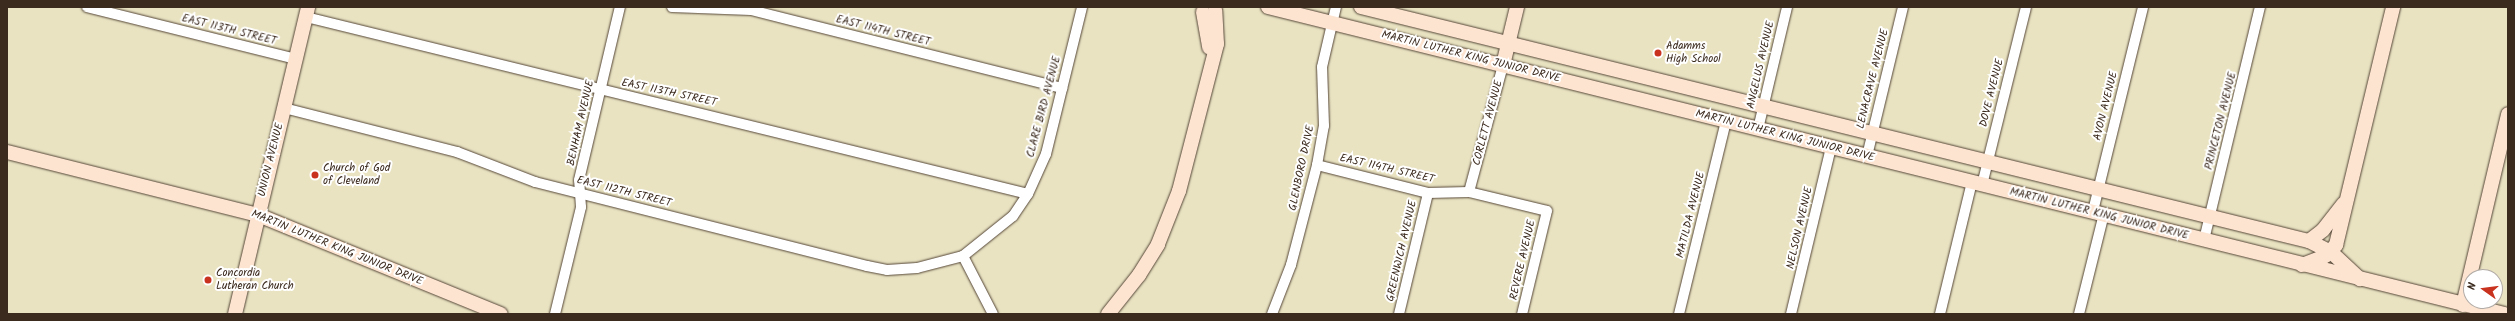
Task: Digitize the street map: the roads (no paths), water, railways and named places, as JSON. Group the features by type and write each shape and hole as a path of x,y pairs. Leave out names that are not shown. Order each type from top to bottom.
{"main road":[{"name":"MARTIN LUTHER KING JUNIOR DRIVE","path":"1268,7 2463,305"},
{"name":"MARTIN LUTHER KING JUNIOR DRIVE","path":"1362,7 1508,45 1988,162 2209,218 2309,241 2333,249"},
{"name":"CORLETT AVENUE","path":"1503,65 1517,7"},
{"path":"2301,265 2333,249 2347,199 2393,7"},
{"path":"1108,314 1140,275 1158,244 1176,198 1213,52 1217,44 1208,9"},
{"name":"UNION AVENUE","path":"235,314 307,12"},
{"path":"2471,269 2508,114"},
{"name":"MARTIN LUTHER KING JUNIOR DRIVE","path":"7,152 258,215 501,314"},
{"path":"2309,241 2323,230 2347,199"},
{"path":"2333,249 2346,266 2362,280"},
{"name":"MARTIN LUTHER KING JUNIOR DRIVE","path":"2481,309 2504,314"}],"street":[{"name":"EAST 113TH STREET","path":"87,7 296,59"},
{"name":"BENHAM AVENUE","path":"555,314 581,207 579,180 620,7"},
{"name":"EAST 114TH STREET","path":"672,7 751,10 1062,88"},
{"name":"CLARE BIRD AVENUE","path":"963,256 1013,216 1028,194 1046,154 1082,7"},
{"name":"GLENBORO DRIVE","path":"1272,314 1291,265 1317,165 1324,126 1322,67 1336,7"},
{"name":"ANGELUS AVENUE","path":"1758,129 1787,7"},
{"name":"LENACRAVE AVENUE","path":"1867,156 1903,7"},
{"name":"DOVE AVENUE","path":"1940,314 1977,183 1988,162 2026,7"},
{"name":"AVON AVENUE","path":"2080,314 2099,213 2098,190 2142,7"},
{"name":"PRINCETON AVENUE","path":"2204,240 2260,7"},
{"name":"EAST 113TH STREET","path":"307,12 600,91 704,112 1028,194"},
{"name":"CORLETT AVENUE","path":"1469,192 1503,65"},
{"name":"EAST 112TH STREET","path":"284,108 457,152 535,182 887,270 918,268 963,256"},
{"name":"MATILDA AVENUE","path":"1679,314 1726,121"},
{"name":"NELSON AVENUE","path":"1791,314 1831,147"},
{"name":"EAST 114TH STREET","path":"1317,165 1428,193 1469,192 1547,211"},
{"name":"GREENWICH AVENUE","path":"1399,314 1428,193"},
{"name":"REVERE AVENUE","path":"1522,314 1547,211"},
{"path":"963,256 993,314"}],"place":[{"name":"Adamms High School","path":"1658,53"},
{"name":"Church of God of Cleveland","path":"315,175"},
{"name":"Concordia Lutheran Church","path":"208,280"}]}
